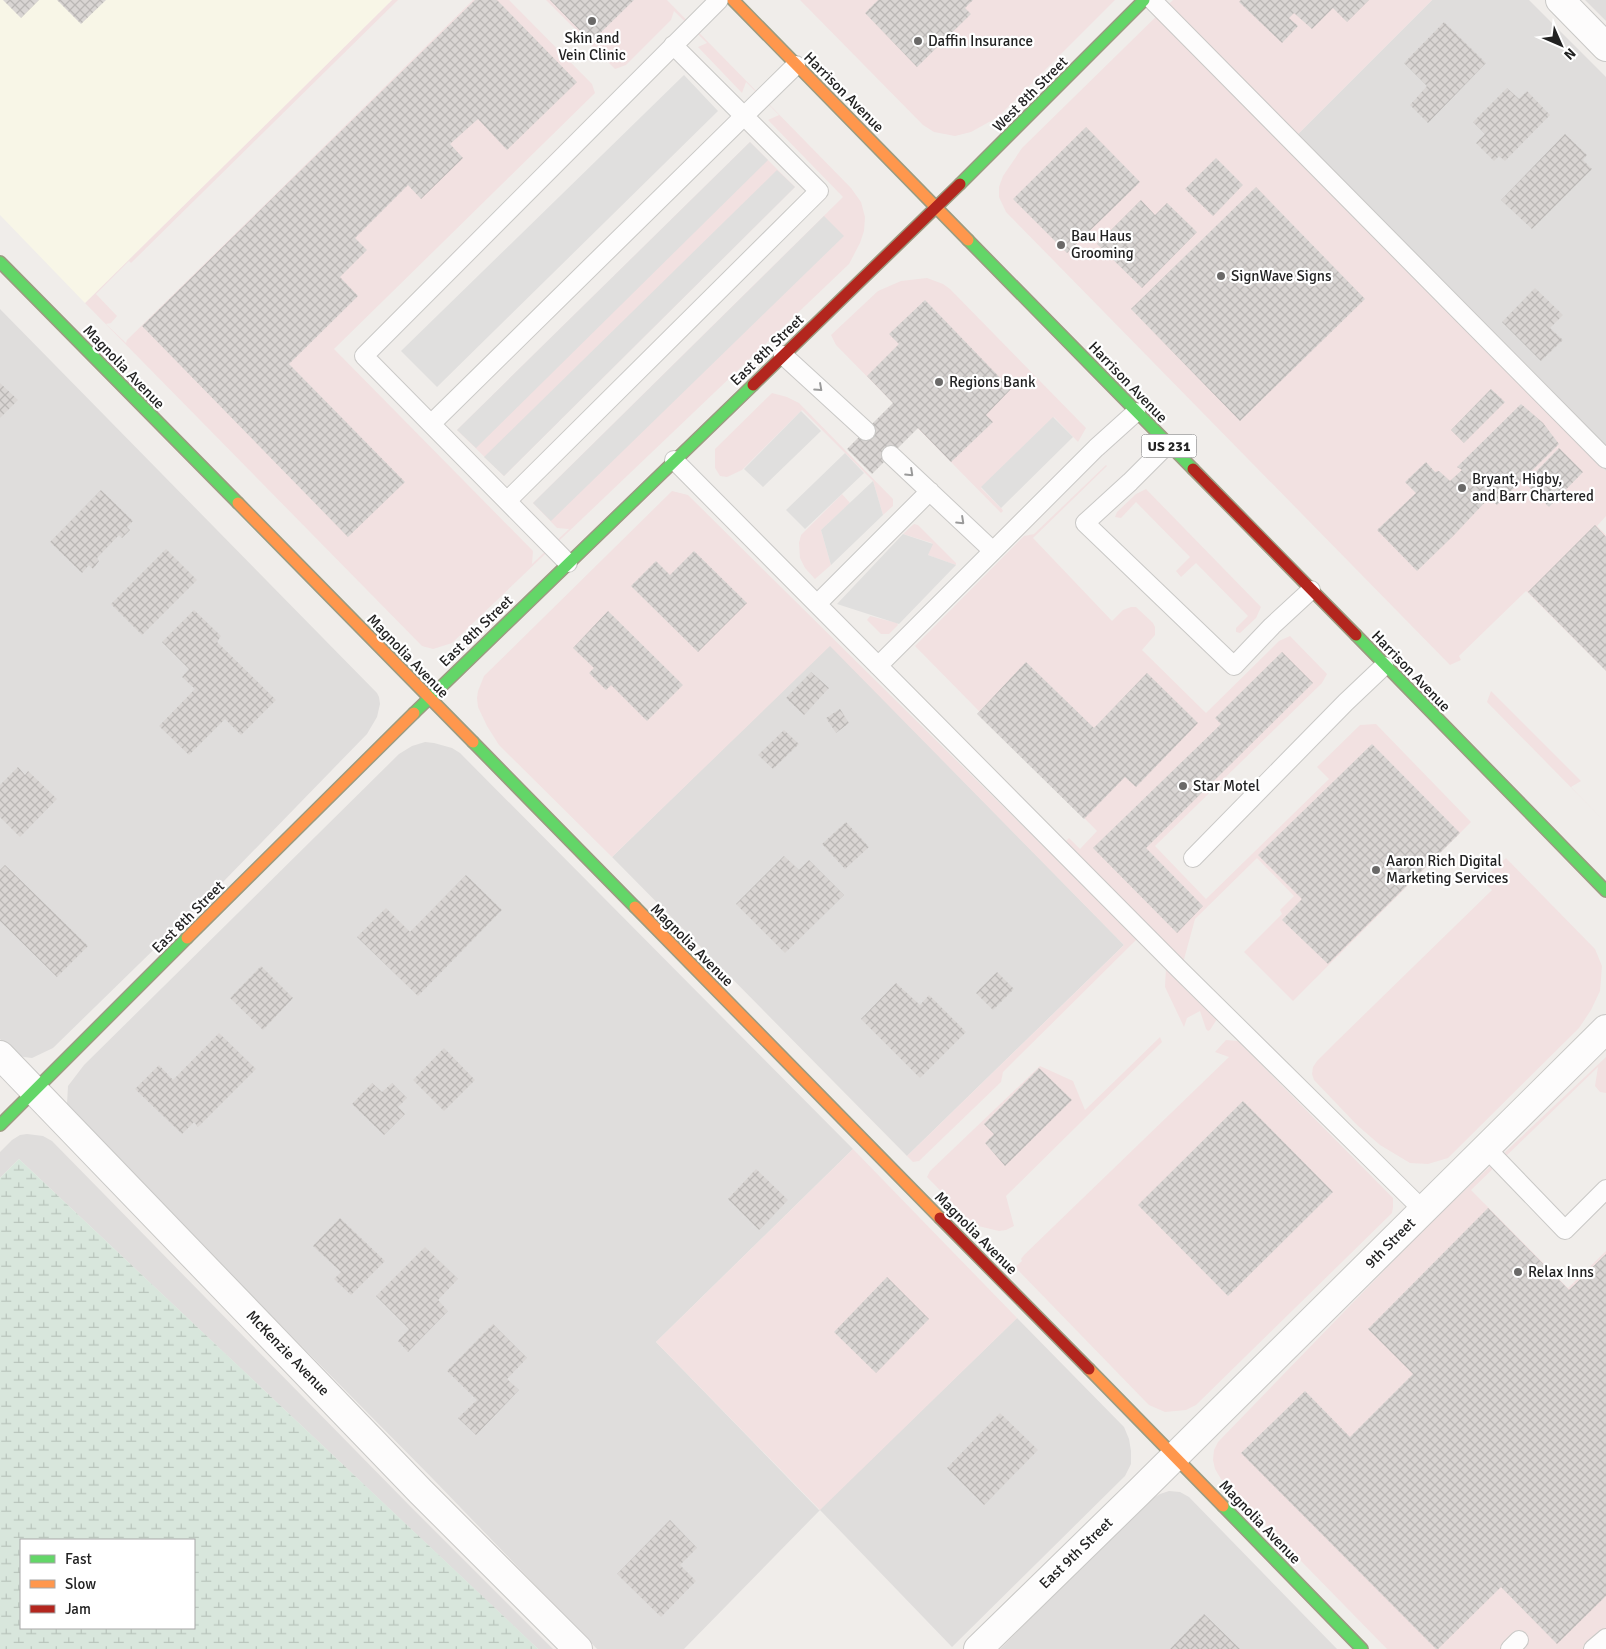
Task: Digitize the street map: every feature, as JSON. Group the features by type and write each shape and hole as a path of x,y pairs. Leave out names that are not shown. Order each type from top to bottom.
{"street":[{"name":"Harrison Avenue","path":"733,0 1606,891"},
{"name":"West 8th Street","path":"936,208 1144,0"},
{"path":"1560,0 1606,47"},
{"name":"East 8th Street","path":"0,1125 428,698 936,208"},
{"name":"Magnolia Avenue","path":"0,262 1175,1456 1362,1649"},
{"name":"9th Street","path":"1175,1456 1606,1029"},
{"name":"McKenzie Avenue","path":"0,1055 36,1090 421,1492 578,1649"},
{"name":"East 9th Street","path":"978,1649 1175,1456"}],"lane":[{"path":"568,563 364,356 719,0"},
{"path":"1152,0 1606,458"},
{"path":"507,501 820,192 673,45"},
{"path":"431,424 796,65"},
{"path":"783,355 866,431"},
{"path":"878,666 1096,448 1136,412"},
{"path":"1168,444 1085,523 1234,666 1310,590"},
{"path":"891,455 993,551"},
{"path":"674,460 1180,970 1423,1210"},
{"path":"817,604 930,491"},
{"path":"1193,858 1346,702 1384,666"},
{"path":"1486,1148 1565,1230 1606,1189"},
{"path":"1593,1649 1606,1638"}],"shaded area":[{"path":"0,0 392,0 85,303 0,215"},
{"path":"392,0 398,0 131,263 129,261 96,294 117,316 111,323 106,324 126,343 473,0 509,0 592,84 595,93 334,349 533,551 532,564 569,529 557,528 533,503 843,197 768,120 779,115 746,82 742,93 698,47 707,43 674,11 671,20 626,65 615,69 546,0 667,0 851,188 861,202 865,217 864,231 860,243 849,264 452,643 433,649 422,646 85,303"},
{"path":"800,0 1115,0 998,117 971,132 955,136 934,132 923,125"},
{"path":"1173,0 1432,0 1286,146 1606,471 1606,516 1597,526 1606,535 1606,671 1526,591 1459,656 1461,660 1450,665 1006,212 999,197 999,187 1003,176 1022,148"},
{"path":"1432,0 1529,0 1606,77 1606,471 1286,146"},
{"path":"1585,0 1606,0 1606,21"},
{"path":"684,75 718,111 437,387 401,351"},
{"path":"750,142 795,187 504,476 457,430"},
{"path":"750,142 768,160 476,448 457,430"},
{"path":"777,170 795,187 504,476 484,457"},
{"path":"824,216 844,236 551,521 533,503"},
{"path":"927,278 950,289 1086,428 1078,442 1054,417 981,488 1002,509 1001,513 836,345 831,335 878,291 901,281"},
{"path":"0,309 377,693 380,704 377,717 367,734 223,882 53,1048 32,1058 16,1055 0,1039"},
{"path":"772,393 799,403 893,499 893,506 883,515 873,481 802,410 742,470 727,477 720,476 715,468 715,449"},
{"path":"801,411 821,431 763,487 744,469"},
{"path":"1053,417 1073,437 1001,508 981,487"},
{"path":"845,453 864,473 805,529 786,510"},
{"path":"1106,465 1033,538 1112,621 1123,610 1136,607 1153,623 1155,635 1142,650 1206,713 1279,641 1290,636 1327,674 1322,683 1155,846 1206,899 1329,779 1317,767 1360,725 1376,724 1471,822 1293,1001 1244,952 1282,914 1280,910 1294,896 1257,858 1195,919 1183,963 1064,843 1069,838 1080,849 1097,831 915,646 1024,536 1034,534"},
{"path":"873,481 883,515 831,565 821,530"},
{"path":"1146,489 1261,607 1256,618 1240,633 1236,632 1236,628 1248,616 1196,563 1181,577 1176,571 1190,557 1136,502 1121,518 1115,517 1117,512 1136,494"},
{"path":"672,491 688,495 1137,939 1003,1072 1001,1082 919,1161 913,1162 907,1156 1124,945 830,646 612,857 499,745 478,707 478,691 484,676"},
{"path":"842,494 850,503 821,530 831,565 815,579 805,568 800,558 799,543 801,535"},
{"path":"914,524 918,525 956,565 928,555 932,543 903,534"},
{"path":"903,534 933,544 928,555 956,565 899,624 837,604"},
{"path":"870,616 897,623 898,625 889,634 881,634 867,620"},
{"path":"830,645 1124,945 907,1156 612,857"},
{"path":"1491,691 1581,781 1571,787 1606,823 1487,702"},
{"path":"425,742 452,748 460,753 853,1149 656,1342 819,1510 1017,1318 1124,1427 1131,1451 1131,1464 1125,1476 952,1647 820,1510 684,1649 597,1649 433,1479 70,1112 67,1104 68,1086 84,1065 399,754 412,746"},
{"path":"1506,858 1595,949 1602,966 1600,991 1591,1010 1579,1028 1448,1158 1428,1164 1410,1163 1380,1145 1357,1125 1314,1080 1312,1074 1313,1067 1335,1043 1492,890 1482,880"},
{"path":"1166,967 1217,1019 1210,1030 1206,1029 1200,1011 1187,1018 1184,1027 1165,987"},
{"path":"1160,1037 1162,1042 1006,1196 1014,1226 999,1231 974,1225 927,1177 930,1171 1040,1066 1073,1081 1085,1110"},
{"path":"1226,1040 1238,1041 1393,1198 1393,1207 1392,1213 1196,1405 1186,1410 1165,1412 1149,1405 1015,1267 1022,1261 1021,1259 1024,1255 1229,1057 1215,1052"},
{"path":"1606,1057 1606,1093 1600,1092 1595,1086 1598,1067 1471,1190 1568,1288 1606,1251 1606,1649 1387,1649 1221,1479 1215,1469 1213,1460 1214,1450 1218,1442 1430,1223"},
{"path":"20,1135 43,1136 52,1141 553,1649 538,1649 19,1159 0,1178 0,1152 12,1140"},
{"path":"853,1149 1017,1318 820,1510 656,1342"},
{"path":"1169,1491 1180,1492 1189,1497 1337,1649 1000,1649 1148,1501"}],"green space":[{"path":"19,1159 538,1649 0,1649 0,1178"}],"building":[{"path":"3,0 39,0 21,18"},
{"path":"57,0 106,0 81,24"},
{"path":"475,0 497,0 577,82 507,150 478,119 450,144 463,158 421,199 408,185 355,238 367,250 340,277 358,296 289,364 405,482 348,537 142,326"},
{"name":"Skin and Vein Clinic","path":"550,0 634,0 591,42"},
{"name":"Daffin Insurance","path":"878,0 973,0 965,8 971,14 917,67 865,13"},
{"path":"1241,0 1369,0 1347,22 1333,8 1312,29 1294,13 1289,18 1298,26 1282,43 1239,2"},
{"path":"1444,22 1486,63 1428,123 1410,105 1427,86 1404,63"},
{"path":"1507,88 1519,99 1527,91 1550,115 1505,161 1499,156 1494,161 1476,143 1485,134 1473,122"},
{"path":"1086,127 1140,182 1067,253 1013,199"},
{"path":"1565,134 1587,155 1583,160 1592,169 1532,229 1501,200"},
{"path":"1216,158 1243,185 1213,216 1185,189"},
{"path":"1256,187 1365,299 1240,421 1131,309"},
{"path":"1141,200 1155,215 1167,203 1197,232 1142,288 1097,244"},
{"path":"1535,288 1563,315 1550,328 1563,340 1541,361 1502,322"},
{"name":"Regions Bank","path":"925,300 1011,389 986,415 993,422 951,462 918,428 872,474 847,449 893,403 867,376 899,344 889,334"},
{"path":"0,383 18,400 0,418"},
{"path":"1491,389 1505,402 1464,443 1451,430"},
{"name":"Bryant, Higby, and Barr Chartered","path":"1521,404 1543,423 1559,444 1497,505 1489,498 1417,571 1377,530 1416,493 1405,482 1426,462 1435,472 1439,471 1450,481 1462,470 1457,467"},
{"path":"1559,448 1583,472 1549,507 1525,483"},
{"path":"101,490 133,521 127,527 130,530 122,538 119,535 97,558 99,561 93,569 89,565 82,573 50,542"},
{"path":"1595,525 1606,537 1606,671 1528,592"},
{"path":"166,549 197,580 142,635 111,604"},
{"path":"694,551 747,603 698,652 631,586 656,561 670,575"},
{"path":"194,610 221,636 217,642 276,700 241,735 225,719 189,755 159,726 195,689 182,677 189,669 162,642"},
{"path":"608,611 683,685 647,721 611,685 606,690 589,673 594,668 573,648"},
{"name":"Star Motel","path":"1282,652 1313,683 1146,848 1203,906 1177,933 1093,848 1221,724 1215,718"},
{"path":"1026,662 1094,728 1147,673 1198,723 1136,787 1125,777 1084,819 977,714"},
{"path":"811,672 829,688 804,715 786,698"},
{"path":"840,709 849,723 836,733 826,718"},
{"path":"784,730 799,744 773,769 758,755"},
{"path":"1372,744 1460,833 1328,964 1282,920 1302,899 1258,855"},
{"path":"18,767 25,775 28,771 57,799 20,837 0,817 0,785"},
{"path":"846,822 869,847 845,869 822,844"},
{"path":"784,856 799,870 809,860 844,895 785,953 736,904"},
{"path":"5,865 88,946 57,977 0,921 0,870"},
{"path":"466,875 502,910 418,996 357,937 386,908 410,932"},
{"path":"261,966 293,998 263,1030 230,998"},
{"path":"997,972 1014,989 993,1010 976,993"},
{"path":"896,983 920,1005 929,995 966,1032 920,1078 861,1019"},
{"path":"219,1033 256,1069 198,1127 194,1122 182,1134 135,1089 159,1065 173,1080"},
{"path":"444,1048 475,1080 444,1111 413,1080"},
{"path":"1039,1068 1072,1100 1005,1166 985,1143 994,1134 984,1124"},
{"path":"372,1083 382,1092 392,1083 407,1098 398,1107 405,1114 384,1135 352,1104"},
{"path":"1243,1101 1333,1192 1228,1296 1138,1205"},
{"path":"756,1169 788,1200 759,1230 728,1199"},
{"path":"1488,1208 1569,1290 1606,1254 1606,1596 1557,1644 1501,1587 1436,1649 1241,1453 1305,1391 1350,1437 1413,1374 1368,1329"},
{"path":"340,1218 385,1261 351,1295 334,1279 341,1272 313,1246"},
{"path":"425,1247 458,1279 438,1300 448,1311 408,1352 398,1341 409,1329 376,1296"},
{"path":"887,1277 929,1319 876,1373 834,1332"},
{"path":"493,1324 527,1358 507,1379 519,1390 476,1435 458,1418 477,1400 447,1371"},
{"path":"1000,1413 1038,1450 984,1505 947,1468"},
{"path":"670,1520 697,1548 680,1565 696,1581 661,1617 617,1574"},
{"path":"1204,1614 1240,1649 1170,1649"}],"traffic: fast":[{"path":"960,184 1144,0"},
{"path":"968,240 1193,469"},
{"path":"0,262 238,503"},
{"path":"414,713 753,385"},
{"path":"1356,635 1606,891"},
{"path":"473,742 635,907"},
{"path":"0,1125 187,938"},
{"path":"1223,1506 1362,1649"}],"traffic: slow":[{"path":"733,0 968,240"},
{"path":"238,503 473,742"},
{"path":"187,938 414,713"},
{"path":"635,907 940,1218"},
{"path":"1089,1369 1223,1506"}],"traffic: jam":[{"path":"753,385 960,184"},
{"path":"1193,469 1356,635"},
{"path":"940,1218 1089,1369"}],"place":[{"name":"Skin and Vein Clinic","path":"592,21"},
{"name":"Daffin Insurance","path":"918,41"},
{"name":"Bau Haus Grooming","path":"1061,245"},
{"name":"SignWave Signs","path":"1221,276"},
{"name":"Regions Bank","path":"939,382"},
{"name":"Bryant, Higby, and Barr Chartered","path":"1462,488"},
{"name":"Star Motel","path":"1183,786"},
{"name":"Aaron Rich Digital Marketing Services","path":"1376,870"},
{"name":"Relax Inns","path":"1518,1272"}]}
